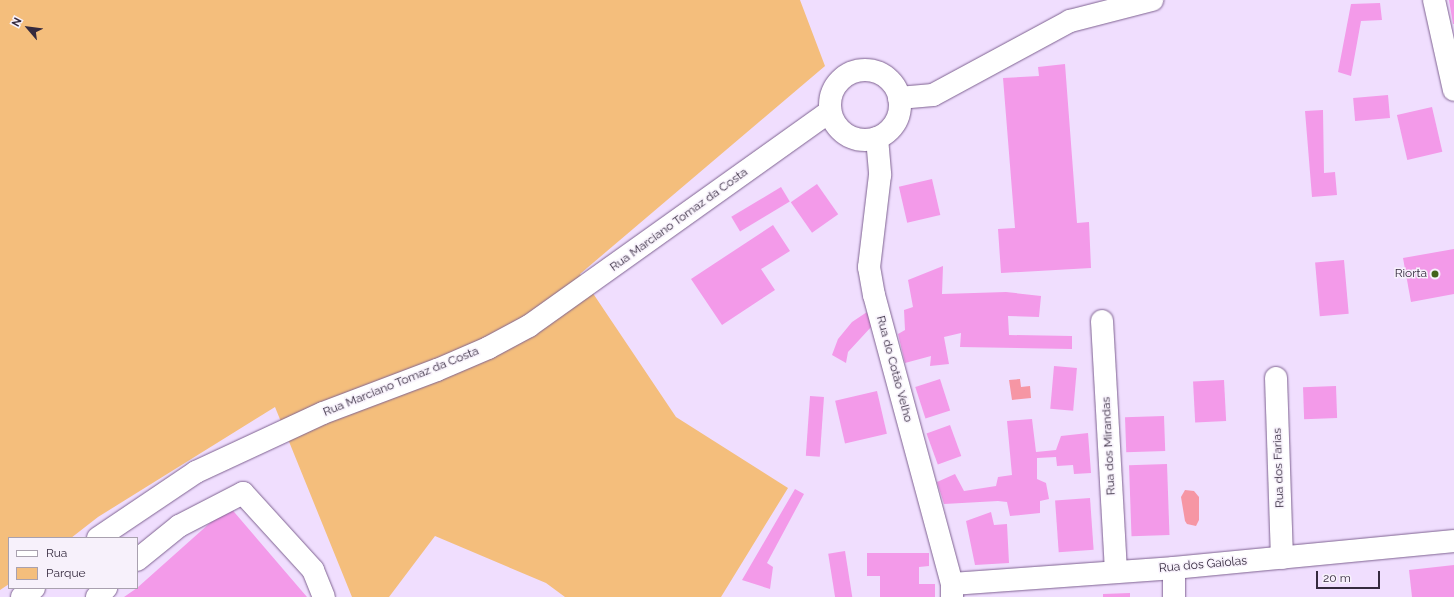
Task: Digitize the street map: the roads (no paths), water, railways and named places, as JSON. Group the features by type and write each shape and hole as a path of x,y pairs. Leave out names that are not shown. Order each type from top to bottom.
{"street":[{"path":"900,98 933,95 1070,21 1152,0"},
{"path":"1434,0 1454,90"},
{"path":"858,70 880,73 896,88 900,98 900,108 893,126 877,138 867,140 848,136 833,121 830,111 830,100 839,81 858,70"},
{"name":"Rua Marciano Tomaz da Costa","path":"99,537 196,472 323,413 480,351 529,326 830,111"},
{"name":"Rua do Cotão Velho","path":"877,138 880,175 869,266 874,295 952,591"},
{"name":"Rua dos Mirandas","path":"1102,320 1116,572"},
{"name":"Rua dos Farias","path":"1276,378 1282,558"},
{"path":"138,559 179,526 243,493 313,570 324,597"},
{"name":"Rua dos Gaiolas","path":"952,591 1116,572 1174,568 1454,541"},
{"path":"1174,568 1174,597"},
{"path":"22,597 33,589"},
{"path":"97,597 105,589"}],"place":[{"name":"Riorta","path":"1435,274"}]}
